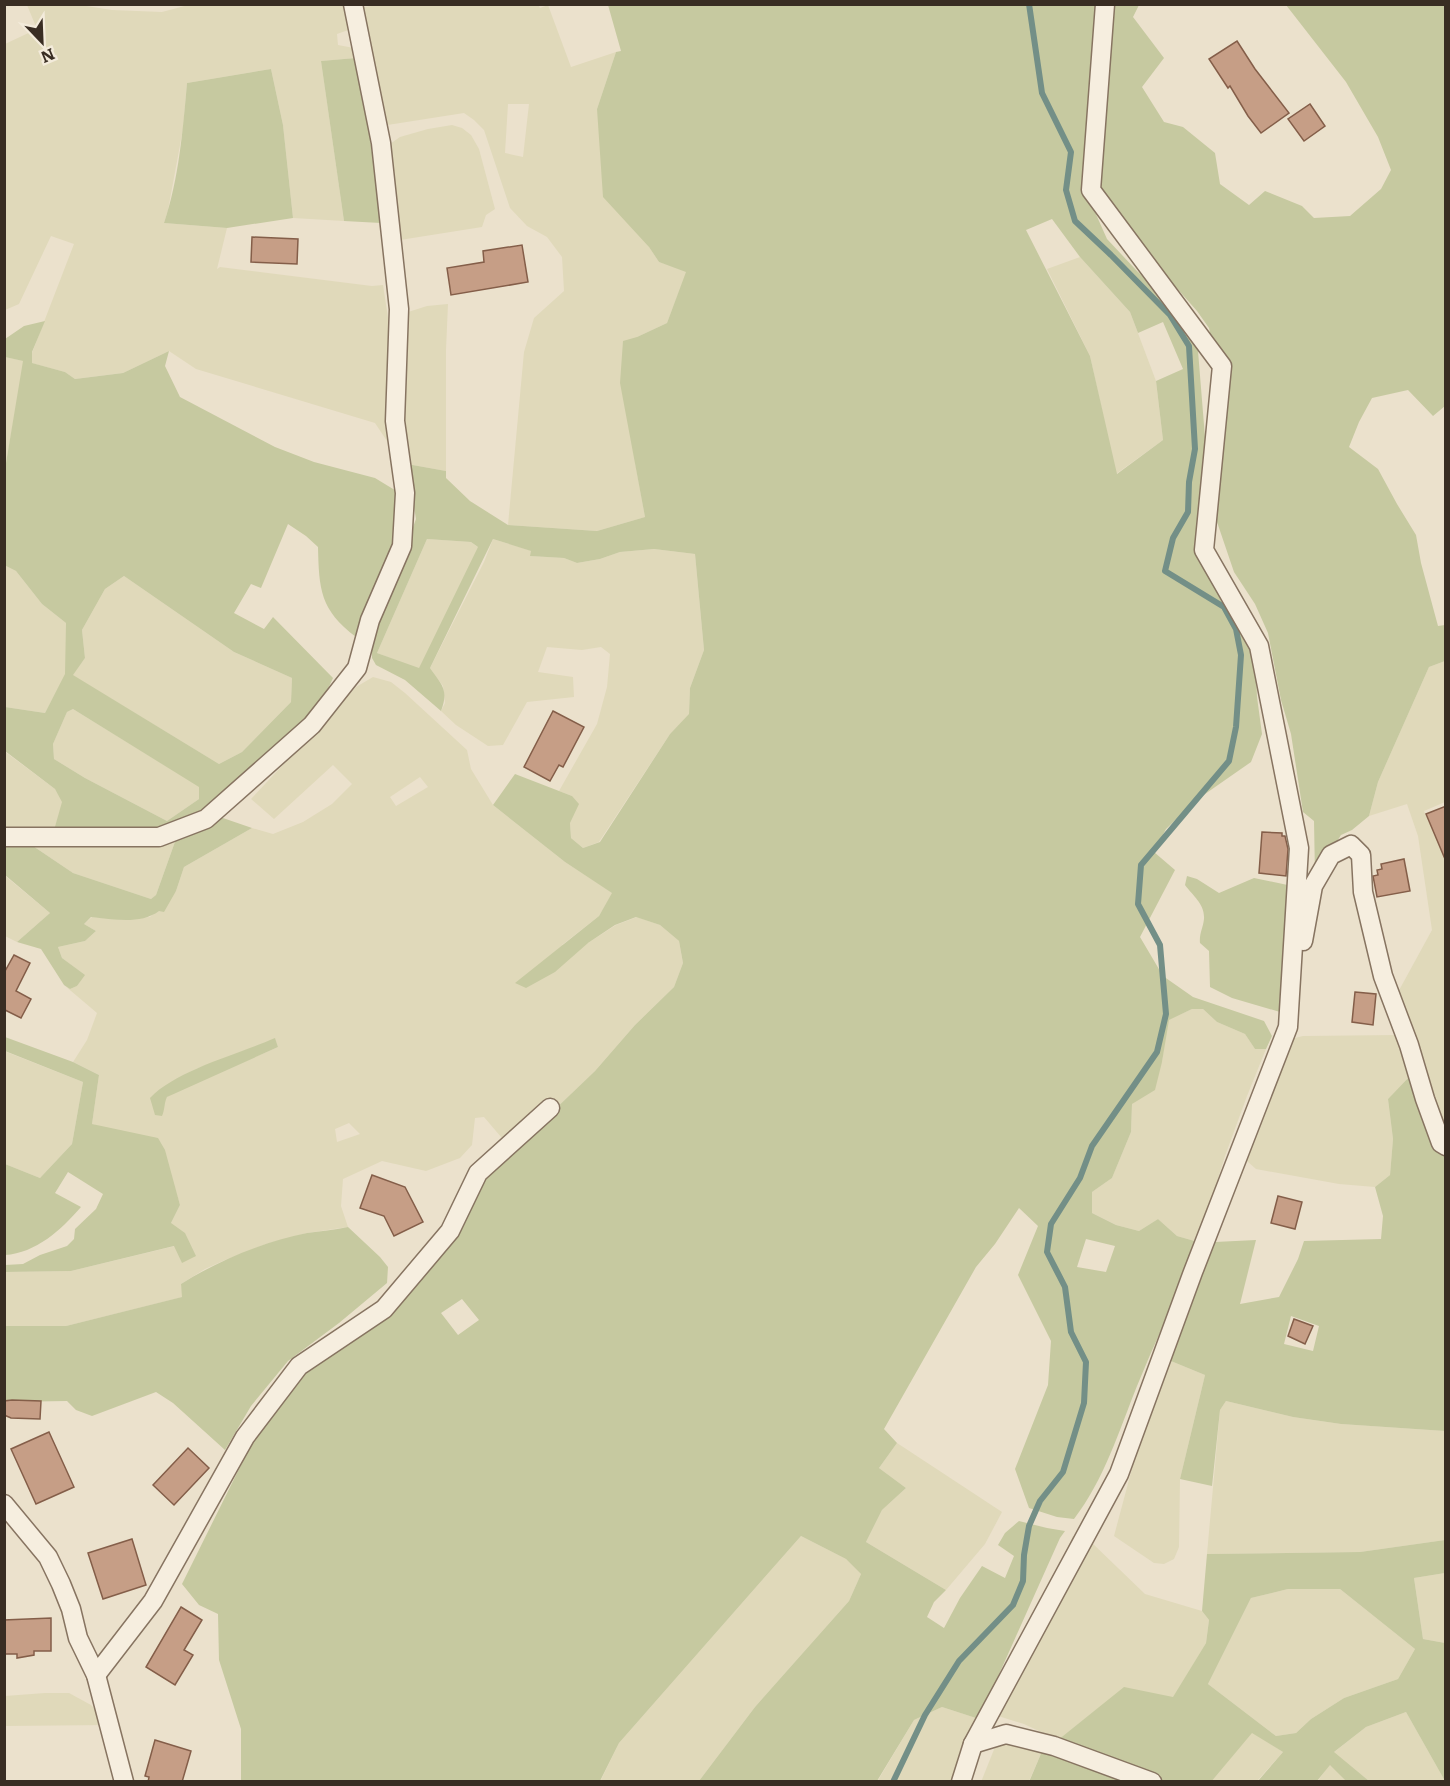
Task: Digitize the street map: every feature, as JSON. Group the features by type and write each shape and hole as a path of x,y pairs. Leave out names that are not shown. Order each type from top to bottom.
{"street":[{"path":"4,837 159,837 206,819 312,725 357,668 370,620 402,546 405,493 395,421 399,309 381,143 352,4"},
{"path":"1105,4 1091,190 1222,366 1204,550 1259,646 1299,848 1288,1027"},
{"path":"961,1782 973,1744 1119,1474 1197,1261 1288,1027 1297,994 1313,886 1331,855 1351,845 1361,855 1364,892 1383,976 1409,1045 1441,1143 1446,1146"},
{"path":"96,1675 153,1602 245,1437 299,1366 384,1309 450,1231 478,1173 550,1108"},
{"path":"4,1504 48,1557 71,1608 78,1638 96,1675 124,1782"},
{"path":"973,1744 1006,1734 1054,1746 1152,1782"}],"shaded area":[{"path":"192,4 347,5 351,29 337,34 338,45 354,48 356,58 321,61 344,221 293,218 283,125 271,69 187,83 183,129 164,223 227,228 217,269 220,267 372,286 383,285 391,337 391,447 375,423 196,369 169,351 123,373 75,379 65,372 31,363 32,353 74,244 51,236 19,304 5,310 5,44 37,29 27,5 80,5 112,10 162,12"},
{"path":"538,4 540,8 548,5 571,67 616,52 597,109 649,247 659,262 687,271 667,323 637,337 635,462 645,517 597,531 508,525 524,352 534,318 564,291 562,257 547,237 527,226 510,208 484,130 474,120 464,113 381,126 359,20 363,7","holes":["508,104 529,104 523,157 505,153"]},
{"path":"452,125 462,128 471,135 479,149 495,209 486,215 482,227 400,240 390,144 400,137"},
{"path":"1080,257 1130,312 1156,381 1163,440 1116,474 1090,356 1047,269"},
{"path":"448,304 446,471 407,464 401,409 405,313 427,306"},
{"path":"5,357 24,361 5,469"},
{"path":"427,539 471,542 479,548 419,669 377,653"},
{"path":"493,539 532,551 531,556 564,558 577,563 600,559 620,552 654,549 695,554 704,650 690,688 689,715 670,734 599,842 583,848 571,838 572,796 559,791 597,724 607,687 610,654 601,647 582,650 547,647 538,672 573,677 574,697 527,702 503,745 488,746 456,725 441,711 445,703 443,686 430,668 484,562"},
{"path":"4,565 16,571 42,604 66,623 66,674 45,713 5,707"},
{"path":"124,576 234,652 292,678 291,702 242,752 219,764 72,675 85,658 82,630 105,589"},
{"path":"1445,661 1445,802 1424,811 1437,840 1445,836 1445,1136 1397,994 1432,930 1418,836 1407,804 1369,816 1378,782 1429,667"},
{"path":"373,677 391,682 405,693 467,750 471,769 493,805 565,862 613,893 599,916 562,945 588,943 616,925 637,917 660,925 679,941 683,963 674,987 635,1025 595,1071 543,1121 507,1144 484,1117 475,1118 472,1145 460,1158 426,1171 382,1161 343,1179 341,1206 348,1227 307,1233 266,1244 225,1260 181,1284 183,1297 66,1326 5,1326 4,1272 71,1271 175,1246 171,1223 180,1205 172,1179 109,1129 92,1124 99,1075 73,1062 87,1040 97,1013 64,985 70,989 77,986 84,975 62,958 58,947 85,941 96,931 84,924 92,917 123,920 150,917 176,891 184,867 252,828 273,834 303,822 332,804 352,784 333,765 274,819 251,799 356,687","holes":["420,777 428,787 396,806 390,797","275,1039 278,1047 181,1089 167,1097 164,1102 173,1081 196,1069","349,1123 360,1134 337,1142 335,1129"]},
{"path":"73,709 200,787 199,799 167,821 54,759 53,744 67,712"},
{"path":"4,751 55,789 63,801 54,830 5,830"},
{"path":"176,839 156,895 151,899 73,873 30,844"},
{"path":"4,875 50,913 17,942 5,936"},
{"path":"1192,1009 1203,1009 1217,1022 1245,1034 1255,1049 1266,1049 1225,1156 1198,1242 1177,1236 1158,1219 1139,1231 1116,1225 1092,1213 1092,1192 1112,1178 1131,1132 1132,1104 1162,1062 1168,1020"},
{"path":"1396,1035 1410,1076 1388,1099 1393,1139 1390,1175 1375,1187 1339,1184 1256,1169 1240,1155 1291,1039 1303,1036"},
{"path":"4,1051 83,1082 72,1144 40,1178 5,1164"},
{"path":"1166,1359 1205,1375 1180,1479 1179,1547 1174,1559 1164,1564 1154,1563 1114,1536 1157,1375"},
{"path":"1226,1401 1293,1417 1341,1424 1445,1431 1445,1540 1360,1552 1207,1554 1220,1410"},
{"path":"897,1443 1002,1512 985,1544 946,1590 866,1542 882,1510 906,1488 879,1468"},
{"path":"801,1536 846,1559 861,1574 849,1601 755,1707 699,1781 600,1782 619,1743"},
{"path":"1073,1536 1090,1541 1145,1594 1202,1611 1209,1620 1206,1643 1173,1698 1124,1688 1058,1740 1024,1724 995,1715"},
{"path":"1445,1573 1445,1643 1423,1639 1414,1578"},
{"path":"1288,1589 1340,1589 1415,1649 1398,1679 1344,1698 1311,1719 1296,1733 1276,1736 1208,1684 1251,1598"},
{"path":"69,1693 91,1705 109,1725 5,1726 5,1696"},
{"path":"942,1707 979,1719 958,1781 877,1782 914,1720"},
{"path":"1406,1712 1445,1781 1369,1781 1333,1753 1366,1727"},
{"path":"1252,1732 1283,1752 1257,1781 1211,1782"},
{"path":"997,1742 1043,1749 1029,1781 981,1782"},
{"path":"1330,1764 1346,1781 1317,1782"}],"green space":[{"path":"608,5 1095,5 1090,113 1083,161 1087,194 1107,239 1169,301 1189,327 1198,351 1208,474 1211,551 1255,654 1262,734 1251,762 1195,801 1166,829 1154,852 1175,870 1140,937 1163,976 1193,997 1264,1021 1272,1036 1266,1049 1255,1049 1245,1034 1217,1022 1203,1009 1192,1009 1169,1020 1155,1090 1132,1104 1131,1132 1112,1178 1092,1192 1092,1213 1116,1225 1139,1231 1158,1219 1177,1236 1198,1242 1193,1260 1144,1370 1110,1455 1085,1504 1074,1519 1057,1517 1029,1508 1015,1469 1048,1385 1051,1341 1018,1275 1038,1226 1019,1208 995,1244 976,1267 884,1429 897,1443 879,1468 906,1488 882,1510 866,1542 946,1590 934,1602 927,1617 944,1628 960,1598 982,1566 1005,1578 1014,1556 998,1545 1005,1533 1019,1521 1065,1531 979,1719 942,1707 914,1720 877,1781 699,1781 755,1707 849,1601 861,1574 846,1559 801,1536 619,1743 600,1781 241,1781 241,1729 219,1660 218,1614 199,1605 182,1584 241,1465 253,1427 277,1391 393,1297 436,1239 455,1205 595,1071 635,1025 674,987 683,963 679,941 660,925 636,917 615,925 588,943 555,972 526,988 515,983 599,916 612,893 565,862 493,805 515,774 572,796 579,804 570,823 571,838 583,848 600,842 670,734 689,714 690,688 704,650 695,554 654,549 620,552 600,559 577,563 564,558 530,556 531,551 493,539 430,668 443,688 444,698 441,711 405,680 376,665 372,658 372,646 378,623 416,519 407,464 446,471 446,478 470,501 508,525 597,531 645,517 620,383 623,341 667,323 686,272 659,262 649,247 603,197 597,109 616,52 621,51","holes":["1052,219 1080,257 1130,312 1138,333 1163,322 1183,369 1156,381 1163,440 1117,474 1090,356 1026,230","427,539 471,542 478,547 419,668 377,653","1086,1239 1115,1246 1106,1272 1077,1267","462,1299 479,1320 458,1335 441,1313"]},
{"path":"1106,5 1139,5 1133,17 1164,58 1142,87 1164,122 1183,127 1215,153 1220,184 1249,205 1265,191 1302,206 1314,218 1350,216 1381,189 1391,170 1378,137 1346,82 1286,5 1445,5 1445,406 1433,416 1408,390 1372,398 1349,447 1378,469 1416,535 1438,626 1445,625 1445,661 1429,667 1378,782 1369,816 1352,830 1341,835 1315,876 1314,821 1303,812 1291,734 1281,700 1268,633 1255,604 1234,572 1217,522 1218,474 1214,351 1209,328 1159,268 1116,225 1096,174 1106,117"},
{"path":"356,58 368,122 381,223 344,221 321,61"},
{"path":"271,69 283,125 293,218 227,228 164,223 177,171 187,83"},
{"path":"45,321 32,352 32,363 65,372 75,379 123,373 169,351 165,366 180,397 275,447 314,462 375,478 398,492 395,538 356,637 328,608 319,575 318,547 288,524 261,588 251,584 234,613 264,629 273,617 333,678 326,693 304,723 208,809 158,831 54,830 62,802 55,789 5,751 5,707 45,713 65,674 66,623 42,604 16,571 4,565 5,469 23,361 5,357 5,339 24,326","holes":["124,576 234,652 292,678 291,702 242,752 219,764 73,675 85,658 82,630 105,589","73,709 199,787 199,799 167,821 54,759 53,744 67,712"]},
{"path":"220,817 252,828 184,867 176,891 164,912 159,911 135,920 91,917 84,924 96,931 85,941 58,947 62,958 85,975 77,986 70,989 64,985 41,949 17,942 50,913 5,875 4,843 30,844 73,873 151,899 156,895 176,839"},
{"path":"1187,876 1197,879 1219,893 1254,878 1297,887 1280,1012 1232,998 1210,987 1209,951 1200,943 1204,919 1203,909 1185,885"},
{"path":"5,1037 73,1062 99,1075 92,1124 158,1138 165,1150 180,1205 171,1223 185,1233 196,1256 182,1263 174,1246 71,1271 5,1272 5,1265 23,1264 40,1255 67,1246 74,1239 75,1229 96,1209 103,1194 68,1172 55,1193 81,1207 47,1239 27,1250 5,1255 5,1164 40,1178 72,1144 83,1082 5,1051"},
{"path":"275,1038 278,1047 167,1097 162,1116 155,1115 150,1098 175,1079"},
{"path":"1410,1076 1445,1154 1445,1431 1341,1424 1293,1417 1226,1401 1220,1410 1212,1486 1180,1479 1205,1375 1166,1359 1178,1323 1215,1242 1256,1240 1240,1304 1279,1297 1298,1259 1304,1241 1381,1239 1383,1216 1375,1187 1390,1175 1393,1139 1388,1099","holes":["1291,1316 1319,1326 1313,1351 1284,1344"]},
{"path":"348,1227 388,1267 387,1283 288,1361 251,1406 225,1450 173,1403 156,1392 92,1416 76,1410 67,1401 5,1402 4,1326 66,1326 182,1297 181,1284 242,1253 274,1241"},
{"path":"1445,1540 1445,1573 1414,1578 1423,1639 1445,1643 1445,1781 1406,1712 1366,1727 1334,1752 1369,1781 1346,1781 1330,1765 1317,1781 1258,1781 1283,1752 1252,1733 1211,1782 1163,1781 1136,1768 1058,1740 1124,1687 1173,1697 1206,1643 1209,1620 1202,1611 1207,1554 1360,1552","holes":["1288,1589 1340,1589 1415,1649 1398,1679 1344,1698 1311,1719 1296,1733 1276,1736 1208,1684 1251,1598"]},
{"path":"1043,1749 1135,1782 1029,1782"}],"building":[{"path":"1237,41 1255,69 1289,113 1261,133 1209,59"},
{"path":"1310,104 1325,126 1304,141 1288,119"},
{"path":"252,237 298,239 297,264 251,262"},
{"path":"522,245 528,282 451,295 447,268 484,262 483,251"},
{"path":"553,711 584,727 563,767 559,765 550,781 524,767"},
{"path":"1446,806 1446,859 1445,859 1426,814"},
{"path":"1262,832 1282,833 1282,836 1285,836 1288,849 1286,876 1259,873"},
{"path":"1404,859 1410,891 1377,897 1373,876 1378,875 1377,870 1382,869 1381,864"},
{"path":"14,955 30,963 16,991 31,999 21,1018 4,1011 4,973"},
{"path":"1355,992 1376,994 1373,1025 1352,1022"},
{"path":"372,1175 405,1187 423,1222 394,1236 384,1216 360,1208"},
{"path":"1278,1196 1302,1202 1295,1229 1271,1223"},
{"path":"1294,1319 1313,1326 1305,1344 1288,1336"},
{"path":"4,1401 41,1401 40,1419 11,1418 4,1415"},
{"path":"49,1432 74,1487 36,1504 11,1449"},
{"path":"188,1448 209,1468 174,1505 153,1485"},
{"path":"132,1539 146,1585 103,1599 88,1553"},
{"path":"181,1607 202,1620 184,1650 193,1655 175,1685 146,1667"},
{"path":"51,1618 51,1651 34,1651 34,1655 17,1658 17,1654 4,1654 4,1620"},
{"path":"155,1740 191,1751 182,1782 148,1782 149,1777 145,1776"}],"waterway":[{"path":"893,1782 925,1715 959,1661 1013,1605 1023,1581 1024,1555 1029,1526 1040,1501 1063,1472 1084,1403 1086,1362 1071,1332 1065,1287 1047,1252 1051,1224 1080,1178 1092,1146 1157,1052 1166,1014 1160,945 1138,904 1141,865 1229,761 1236,727 1241,655 1236,629 1224,607 1165,571 1173,538 1188,512 1189,482 1195,449 1189,346 1170,315 1075,221 1066,190 1071,152 1042,93 1029,4"}]}
